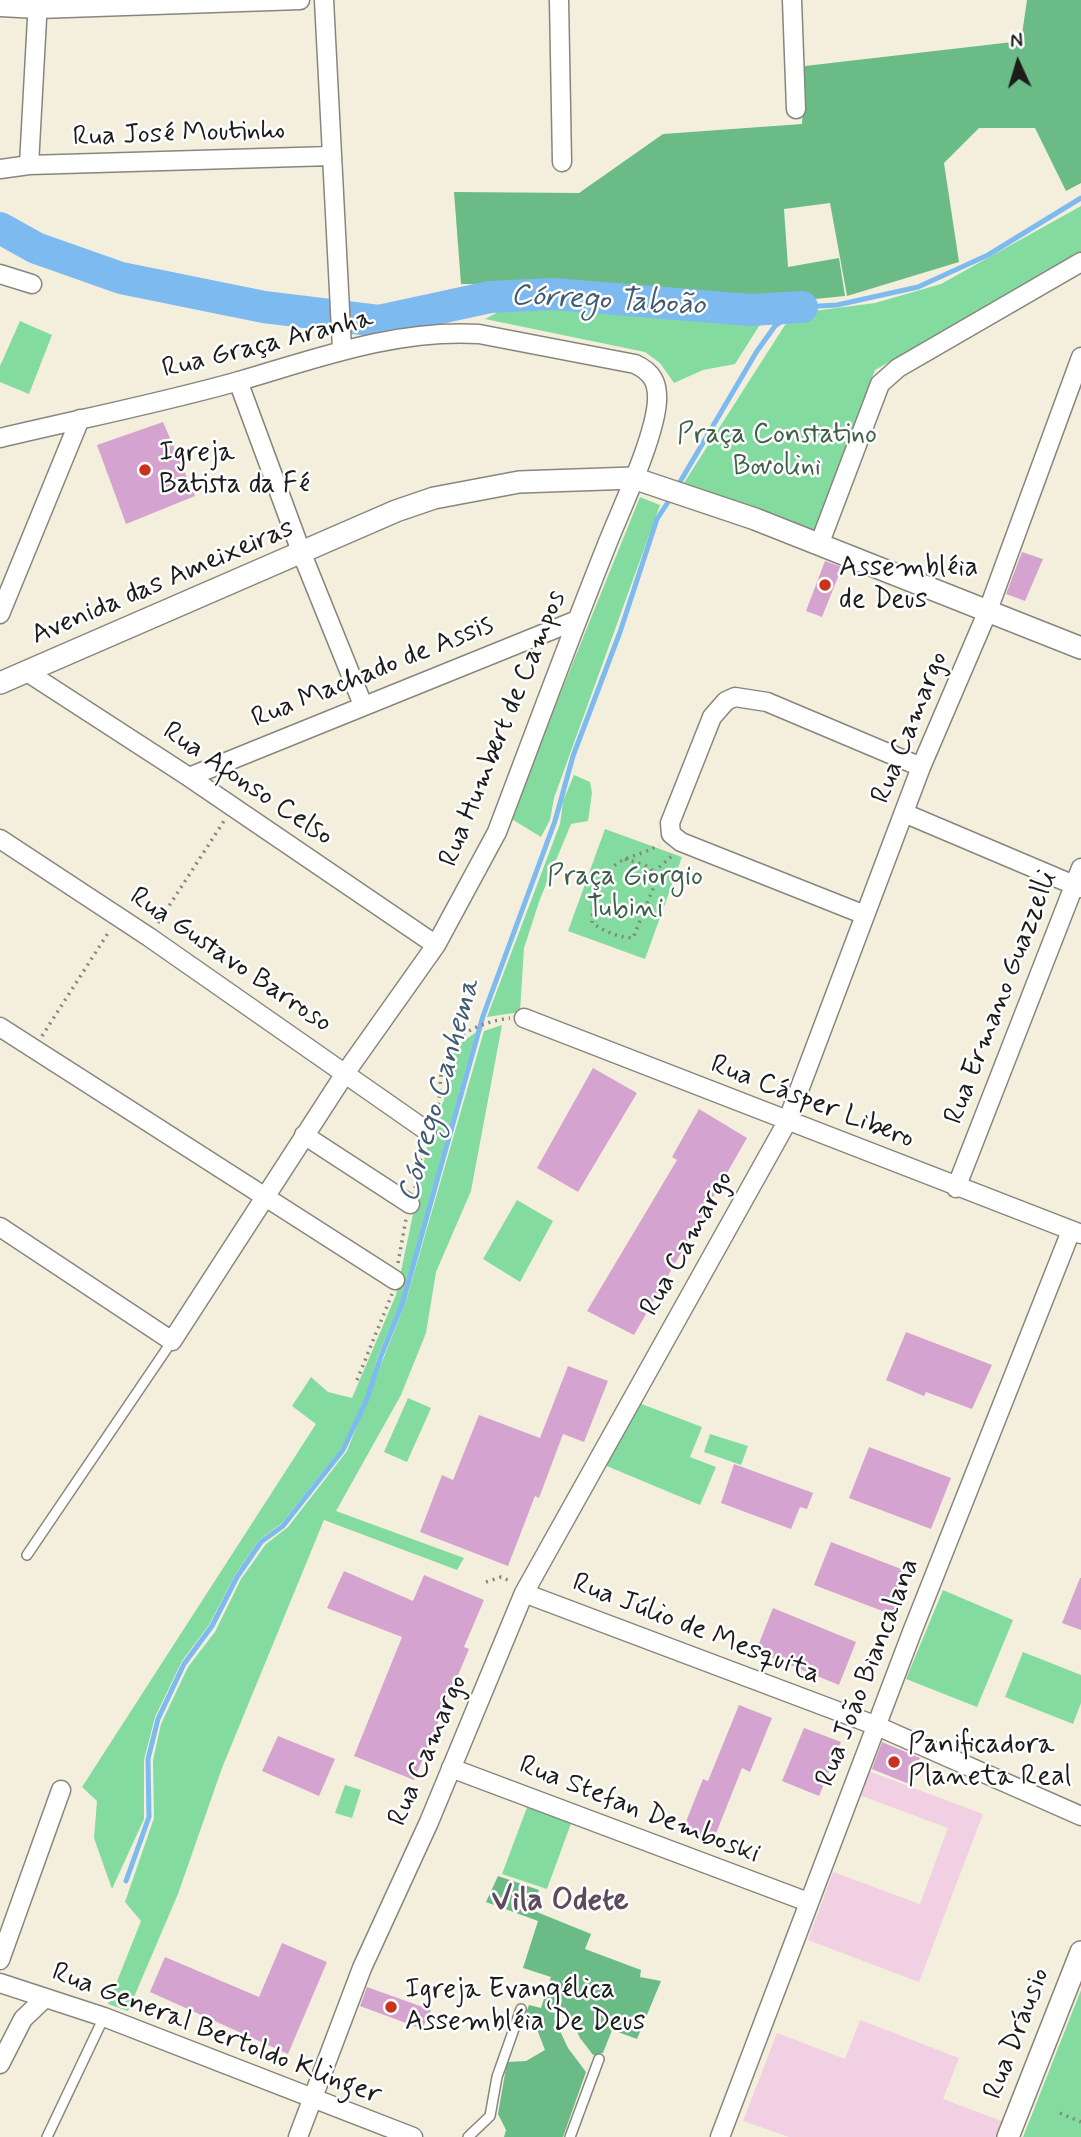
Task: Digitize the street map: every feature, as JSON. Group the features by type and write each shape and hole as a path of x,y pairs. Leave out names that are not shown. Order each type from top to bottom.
{"street":[{"path":"0,7 300,0"},
{"path":"324,0 342,346"},
{"path":"559,0 562,162"},
{"path":"792,0 796,109"},
{"path":"29,165 38,5"},
{"name":"Rua José Moutinho","path":"0,169 29,165 331,156"},
{"path":"819,545 873,396 898,368 1081,262"},
{"path":"0,274 32,284"},
{"name":"Rua Graça Aranha","path":"0,438 238,381 342,346 454,332 479,334 635,364"},
{"name":"Rua Camargo","path":"298,2137 362,1968 451,1768 524,1593 787,1122 921,768 987,613 1081,357"},
{"name":"Rua Humbert de Campos","path":"172,1341 346,1072 436,945 497,832 633,478 657,404 655,381 648,370 635,364"},
{"path":"238,381 302,554 363,705"},
{"path":"0,614 80,419"},
{"name":"Avenida das Ameixeiras","path":"0,683 396,511 457,493 519,482 633,478 755,519 1081,648"},
{"name":"Rua Machado de Assis","path":"189,777 577,620"},
{"name":"Rua Afonso Celso","path":"27,672 189,777 436,945"},
{"path":"865,915 676,838 670,822 712,717 726,701 734,697 767,702 921,768"},
{"path":"904,813 1078,887"},
{"name":"Rua Gustavo Barroso","path":"0,839 149,937 427,1131"},
{"name":"Rua Ermano Guazzelli","path":"956,1188 1078,887 1081,868"},
{"name":"Rua Cásper Libero","path":"524,1018 956,1188 1076,1232"},
{"path":"0,1027 395,1280"},
{"path":"304,1135 410,1204"},
{"path":"0,1227 172,1341"},
{"name":"Rua João Biancalana","path":"720,2137 877,1726 1076,1232"},
{"name":"Rua Júlio de Mesquita","path":"524,1593 877,1726 1081,1816"},
{"name":"Rua Stefan Demboski","path":"451,1768 808,1902"},
{"path":"0,1961 61,1790"},
{"name":"Rua Dráusio","path":"1008,2137 1081,1952"},
{"name":"Rua General Bertoldo Klinger","path":"0,1983 104,2017 413,2137"},
{"path":"0,2064 23,2019 45,1997"}],"lane":[{"path":"27,1555 172,1341"},
{"path":"468,2137 490,2116 497,2077 522,2009"},
{"path":"47,2137 104,2017"},
{"path":"570,2137 599,2059"}],"path":[{"path":"149,937 233,808"},
{"path":"625,859 645,865 654,872 656,884 633,938 618,937 592,923 592,913 607,874 625,859 648,852 676,838"},
{"path":"654,872 674,854 676,838"},
{"path":"34,1049 119,917"},
{"path":"465,1032 491,1023"},
{"path":"486,1582 501,1577 510,1579 524,1593"},
{"path":"1060,2113 1081,2122"}],"shaded area":[{"path":"868,1771 983,1814 919,1982 808,1940 833,1872 920,1904 948,1828 859,1795"},
{"path":"860,2020 959,2058 943,2099 1007,2123 1002,2137 789,2137 743,2121 777,2033 845,2059"}],"green space":[{"path":"1027,0 1081,0 1081,183 1066,191 1035,128 979,128 944,163 959,262 847,296 830,203 784,209 788,267 839,258 845,296 754,305 729,297 537,284 461,284 454,192 579,193 663,134 802,124 805,66 1021,41"},
{"name":"Praça Constatino Bovolini","path":"1081,206 1081,254 875,370 812,540 682,486 785,325 806,312 875,303 941,284"},
{"path":"567,306 761,323 735,364 703,370 674,383 660,363 645,352 485,319 500,311"},
{"path":"20,321 52,335 29,394 0,382 0,366"},
{"path":"640,497 660,505 554,798 550,820 541,837 510,818"},
{"path":"574,775 590,782 592,793 588,821 571,824 540,899 524,948 520,1012 487,1017 560,824 563,801"},
{"name":"Praça Giorgio Tubini","path":"605,829 682,857 645,959 568,931"},
{"path":"502,1025 471,1191 436,1272 426,1333 401,1395 336,1511 464,1558 457,1570 324,1520 222,1768 178,1894 128,2011 108,2004 141,1921 125,1902 154,1818 153,1760 161,1724 188,1667 215,1632 241,1579 266,1544 288,1527 347,1451 406,1301 484,1031"},
{"path":"476,1032 401,1302 378,1356 366,1399 341,1449 282,1523 259,1540 235,1575 209,1625 182,1661 155,1717 144,1760 144,1819 112,1889 94,1838 97,1801 82,1787 316,1424 292,1406 311,1377 328,1392 352,1398 396,1295 430,1133 444,1100 449,1052"},
{"path":"517,1200 553,1221 520,1282 483,1259"},
{"path":"408,1398 431,1408 407,1462 384,1452"},
{"path":"639,1403 702,1427 690,1457 716,1467 700,1505 602,1464"},
{"path":"710,1434 748,1446 741,1465 704,1452"},
{"path":"943,1590 1013,1620 977,1707 906,1679"},
{"path":"1023,1652 1081,1675 1081,1703 1073,1724 1005,1697"},
{"path":"345,1785 361,1790 352,1818 335,1813"},
{"path":"529,1802 573,1818 547,1889 502,1874"},
{"path":"498,1876 539,1890 532,1910 591,1934 585,1949 641,1970 640,1977 661,1981 637,2039 612,2030 603,2053 593,2055 580,2038 565,2007 554,2018 568,2048 586,2072 563,2137 504,2137 506,2130 498,2114 507,2062 526,2061 545,2050 538,2032 521,2025 529,2005 541,2008 551,1977 523,1968 538,1921 486,1902"},
{"path":"1081,1990 1081,2137 1023,2137"}],"building":[{"name":"Igreja Batista da Fé","path":"163,422 195,496 126,524 97,445"},
{"path":"1022,552 1043,559 1025,601 1006,594"},
{"name":"Assembléia de Deus","path":"825,561 842,567 822,617 806,611"},
{"path":"593,1068 637,1093 578,1192 537,1168"},
{"path":"699,1109 747,1138 634,1335 587,1311 677,1160 672,1157"},
{"path":"906,1332 992,1365 972,1409 926,1392 924,1396 886,1380"},
{"path":"568,1366 608,1381 584,1442 563,1434 539,1498 535,1496 508,1566 420,1532 442,1475 453,1480 479,1415 540,1438"},
{"path":"869,1447 951,1478 931,1529 849,1498"},
{"path":"734,1464 813,1493 807,1509 800,1507 791,1529 721,1503"},
{"path":"831,1542 909,1572 893,1615 814,1585"},
{"path":"344,1571 413,1601 424,1575 484,1600 464,1647 469,1649 414,1780 354,1756 402,1637 327,1608"},
{"path":"1081,1578 1081,1630 1062,1623"},
{"path":"773,1608 856,1642 839,1685 756,1651"},
{"path":"739,1705 772,1718 750,1772 742,1768 713,1841 683,1829 703,1779 708,1781"},
{"path":"804,1728 841,1742 819,1796 782,1781"},
{"path":"278,1736 335,1759 319,1796 262,1771"},
{"name":"Panificadora Planeta Real","path":"882,1742 920,1758 909,1784 872,1769"},
{"path":"282,1943 327,1962 288,2054 150,1992 165,1957 259,1997"},
{"name":"Igreja Evangélica Assembléia De Deus","path":"367,1987 431,2010 422,2029 360,2006"}],"waterway":[{"name":"Córrego Taboão","path":"677,487 757,351 775,326 802,307 837,305 918,287 988,255 1081,198"},
{"name":"Córrego Taboão","path":"0,228 36,248 121,278 264,307 379,321 490,297 553,294 751,310 802,307"},
{"name":"Córrego Canhema","path":"126,1881 149,1817 148,1759 158,1719 184,1664 212,1626 237,1577 261,1542 283,1526 343,1450 367,1399 403,1302 483,1016 555,821 573,756 620,632 657,519 672,496"}],"place":[{"name":"Igreja Batista da Fé","path":"145,470"},
{"name":"Assembléia de Deus","path":"825,585"},
{"name":"Panificadora Planeta Real","path":"894,1762"},
{"name":"Igreja Evangélica Assembléia De Deus","path":"391,2007"}],"district":[{"name":"Vila Odete","path":"560,1902"}]}
